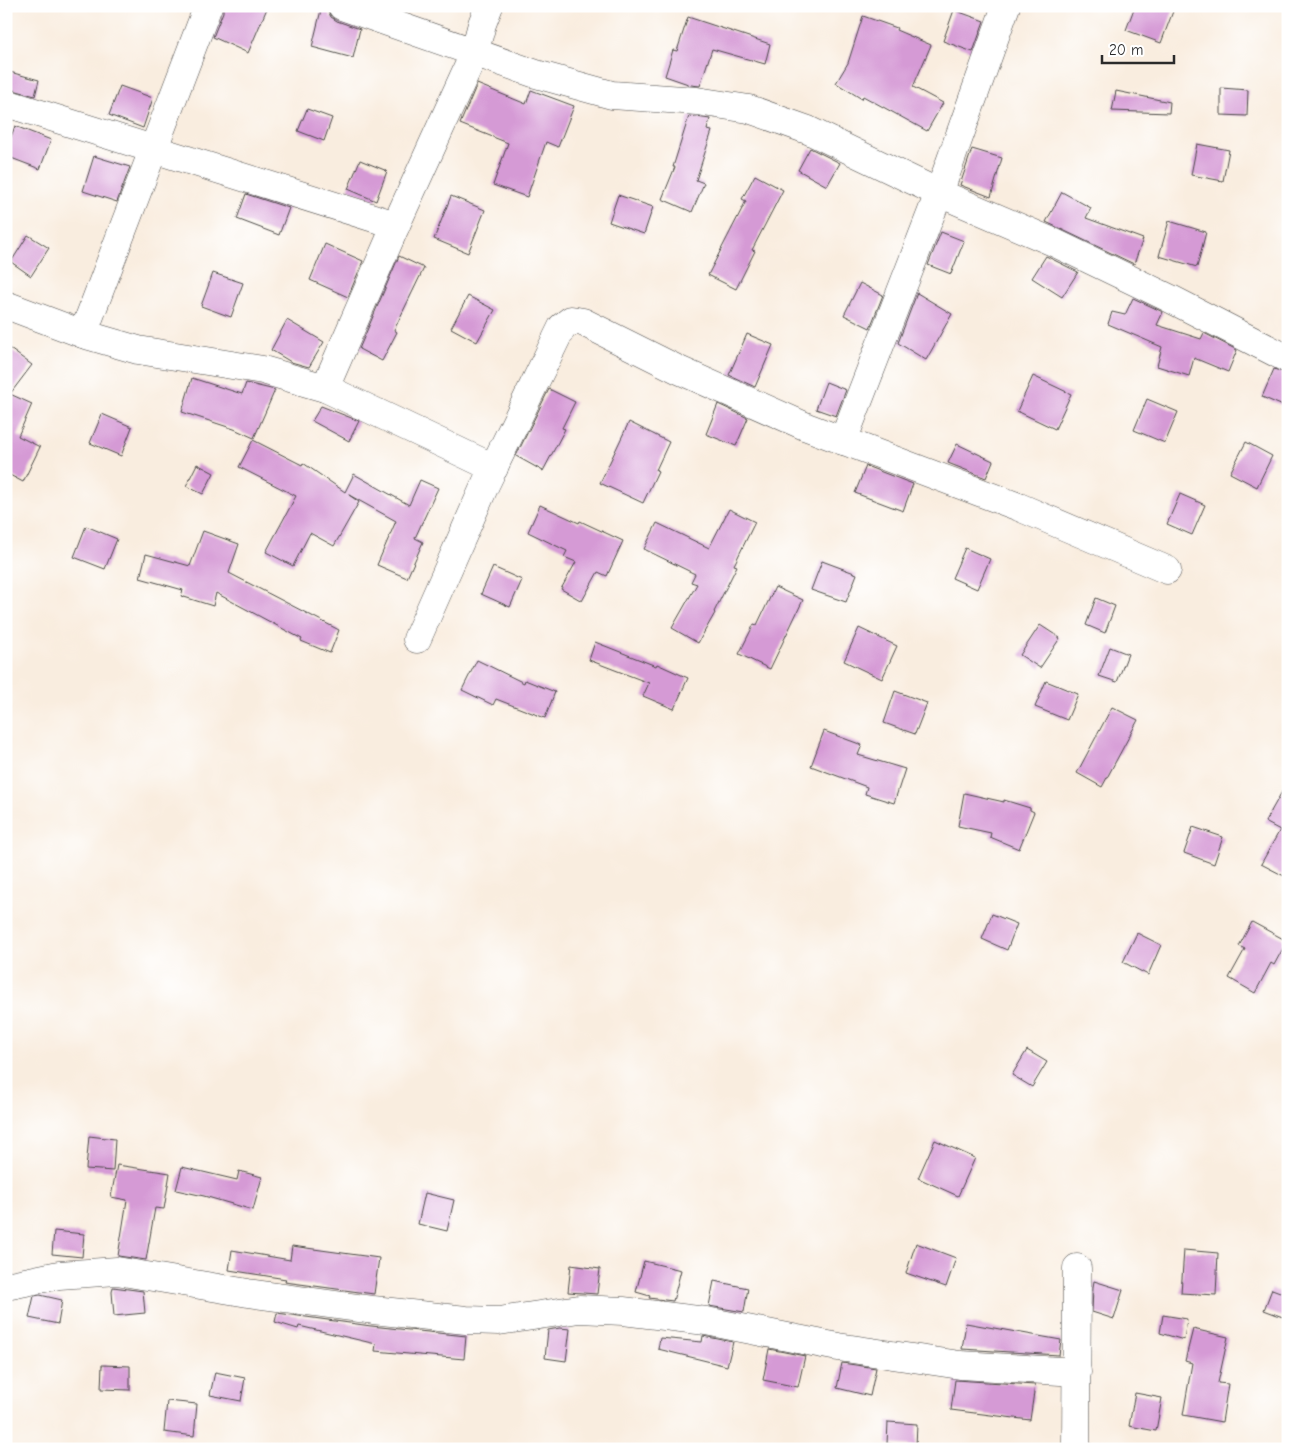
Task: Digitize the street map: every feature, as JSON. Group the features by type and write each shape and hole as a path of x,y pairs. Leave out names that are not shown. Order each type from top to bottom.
{"street":[{"path":"83,334 208,6"},
{"path":"342,6 474,54 536,74 612,95 697,101 749,109 808,130 939,193 1062,246 1288,359"},
{"path":"325,388 396,225 474,54 482,24 490,6"},
{"path":"843,441 939,193 1006,6"},
{"path":"6,103 396,225"},
{"path":"6,305 83,334 138,350 263,370 325,388 494,468"},
{"path":"417,639 494,468 562,327 571,320 583,322 678,370 807,427 1019,507 1168,570"},
{"path":"1076,1449 1077,1268"},
{"path":"6,1286 59,1275 117,1272 373,1310 466,1320 499,1321 579,1309 623,1311 706,1321 838,1347 960,1365 1076,1372"}],"building":[{"path":"223,6 268,6 248,53 213,37 223,12"},
{"path":"1135,6 1175,6 1161,43 1126,30"},
{"path":"321,10 328,11 331,17 337,21 360,29 353,58 312,47"},
{"path":"954,10 984,21 973,52 943,41"},
{"path":"863,16 897,28 896,30 931,45 913,87 943,103 927,131 863,96 862,99 836,83 848,63"},
{"path":"688,17 770,44 765,64 712,49 700,86 691,85 665,76 673,50 677,51"},
{"path":"6,71 39,80 35,96 6,88"},
{"path":"477,84 526,104 531,90 574,106 558,147 546,142 527,197 493,185 508,143 460,124"},
{"path":"120,86 153,98 143,128 109,115"},
{"path":"1221,88 1248,90 1247,116 1221,115"},
{"path":"1116,91 1170,102 1169,113 1112,111"},
{"path":"307,109 332,118 324,141 298,131"},
{"path":"689,116 710,119 707,130 712,131 696,180 704,183 692,212 662,199 675,167 673,167"},
{"path":"15,126 51,140 40,169 6,156 6,150"},
{"path":"1197,144 1229,150 1223,181 1191,175"},
{"path":"810,148 840,163 827,186 798,170"},
{"path":"972,149 1002,158 991,197 960,185"},
{"path":"94,156 130,167 117,202 83,191"},
{"path":"360,160 387,171 376,201 348,189"},
{"path":"755,175 783,190 752,250 755,251 736,289 708,275 746,201 742,199"},
{"path":"1062,192 1091,208 1086,218 1143,239 1134,264 1046,222"},
{"path":"246,194 289,208 279,235 237,219"},
{"path":"618,195 653,207 644,234 609,222"},
{"path":"451,196 485,210 468,253 434,239"},
{"path":"1169,221 1206,232 1197,267 1159,256"},
{"path":"941,232 964,241 951,274 928,265"},
{"path":"28,235 49,248 31,276 11,262"},
{"path":"325,244 363,261 348,297 310,280"},
{"path":"399,256 424,268 394,330 397,332 382,361 359,349"},
{"path":"1046,256 1078,272 1062,297 1032,278"},
{"path":"213,273 243,283 231,317 201,306"},
{"path":"860,283 883,295 870,328 844,315"},
{"path":"917,293 952,314 926,360 898,343"},
{"path":"468,296 495,310 477,342 451,328"},
{"path":"1133,298 1163,312 1157,325 1201,339 1204,333 1237,350 1228,372 1194,358 1189,376 1157,366 1162,347 1108,324 1112,312 1125,315"},
{"path":"287,320 324,342 309,367 291,362 271,350"},
{"path":"747,334 773,345 755,387 729,375"},
{"path":"6,346 32,365 10,394 32,404 18,436 40,447 23,482 6,473"},
{"path":"1274,369 1288,374 1288,408 1262,397"},
{"path":"1033,376 1071,394 1055,429 1017,411"},
{"path":"192,378 242,394 246,383 275,390 254,438 234,429 182,412"},
{"path":"826,382 846,390 836,416 816,409"},
{"path":"549,389 575,402 562,428 565,429 543,471 516,456"},
{"path":"1147,399 1178,412 1165,443 1134,430"},
{"path":"718,404 748,418 736,446 706,434"},
{"path":"321,406 359,421 349,441 312,421"},
{"path":"102,414 132,427 121,456 90,443"},
{"path":"629,422 669,442 643,503 600,483"},
{"path":"253,440 302,465 303,463 345,492 354,474 409,505 420,480 438,488 415,538 423,542 407,578 377,565 396,521 349,495 359,502 334,546 310,533 293,566 266,552 296,496 239,467"},
{"path":"1246,442 1272,456 1257,487 1230,473"},
{"path":"957,444 993,461 986,478 948,463"},
{"path":"197,464 214,473 203,494 186,486"},
{"path":"866,466 913,484 903,511 855,493"},
{"path":"1180,494 1205,505 1192,535 1167,524"},
{"path":"540,505 623,541 607,576 598,572 582,601 561,589 576,562 564,557 567,551 528,532"},
{"path":"729,509 755,522 734,565 737,566 715,613 698,643 672,628 697,584 691,582 695,574 644,549 657,523 709,548"},
{"path":"86,526 117,539 105,569 74,557"},
{"path":"203,531 239,544 229,573 339,630 330,653 301,641 302,639 216,593 213,606 181,596 183,590 140,578 146,554 190,566"},
{"path":"965,548 990,559 977,589 952,578"},
{"path":"822,561 857,574 846,602 811,590"},
{"path":"493,567 522,580 510,607 481,594"},
{"path":"775,587 803,600 770,669 739,654 754,624 757,625"},
{"path":"1096,598 1115,606 1105,633 1086,625"},
{"path":"1040,625 1060,638 1040,668 1020,655"},
{"path":"859,628 897,646 882,679 844,661"},
{"path":"595,642 656,666 657,664 688,678 674,709 643,696 649,683 589,660"},
{"path":"1110,647 1128,654 1117,682 1099,676"},
{"path":"477,660 524,683 525,680 555,692 545,718 496,699 493,705 462,690"},
{"path":"1046,681 1078,694 1067,720 1035,707"},
{"path":"895,691 927,703 915,734 884,723"},
{"path":"1112,707 1138,720 1102,787 1077,773"},
{"path":"824,731 862,745 858,755 905,769 894,803 865,794 867,787 811,766"},
{"path":"1288,781 1288,878 1261,864 1280,830 1265,822"},
{"path":"964,793 1004,802 1004,800 1030,808 1034,812 1019,849 990,837 991,833 958,826"},
{"path":"1193,827 1223,837 1214,864 1184,853"},
{"path":"992,914 1017,924 1007,950 982,939"},
{"path":"1252,922 1287,941 1274,965 1271,963 1255,993 1229,978 1245,949 1239,946"},
{"path":"1137,933 1161,945 1148,975 1123,962"},
{"path":"1027,1050 1047,1062 1032,1087 1012,1075"},
{"path":"89,1136 115,1139 113,1171 86,1169"},
{"path":"935,1140 975,1158 958,1196 918,1178"},
{"path":"117,1165 170,1173 164,1209 155,1208 146,1260 118,1256 127,1200 111,1197"},
{"path":"182,1167 237,1180 239,1171 262,1177 253,1210 176,1190"},
{"path":"425,1193 454,1200 447,1231 418,1224"},
{"path":"54,1231 84,1234 82,1257 52,1254"},
{"path":"916,1243 956,1258 946,1287 906,1273"},
{"path":"292,1246 379,1258 374,1294 285,1282 286,1279 229,1270 232,1250 290,1260"},
{"path":"1184,1250 1218,1253 1216,1295 1181,1293"},
{"path":"644,1261 681,1270 673,1301 649,1298 650,1296 636,1292"},
{"path":"571,1265 600,1269 597,1294 568,1292"},
{"path":"714,1281 748,1288 744,1312 709,1306"},
{"path":"1094,1281 1123,1290 1114,1319 1092,1312"},
{"path":"113,1287 143,1291 145,1313 114,1316"},
{"path":"1272,1289 1288,1295 1288,1319 1264,1310"},
{"path":"40,1295 62,1300 58,1324 29,1318 34,1296"},
{"path":"277,1313 371,1326 466,1336 464,1359 375,1351 376,1344 299,1326 298,1329 275,1322"},
{"path":"1163,1315 1187,1319 1184,1340 1160,1333"},
{"path":"966,1323 1061,1340 1059,1355 962,1349"},
{"path":"570,1329 566,1361 545,1358 548,1330"},
{"path":"1193,1329 1228,1337 1218,1383 1228,1384 1222,1422 1183,1415 1192,1363 1185,1361"},
{"path":"703,1336 733,1342 727,1366 658,1349 660,1338 702,1342"},
{"path":"769,1349 805,1356 798,1387 763,1380"},
{"path":"842,1363 876,1368 870,1396 837,1388"},
{"path":"102,1365 130,1366 130,1390 101,1389"},
{"path":"215,1372 245,1378 241,1401 210,1395"},
{"path":"955,1380 1035,1385 1030,1420 951,1410"},
{"path":"1135,1393 1162,1398 1156,1431 1129,1426"},
{"path":"167,1401 197,1404 194,1436 164,1432"},
{"path":"888,1422 917,1424 916,1446 887,1444"}]}
